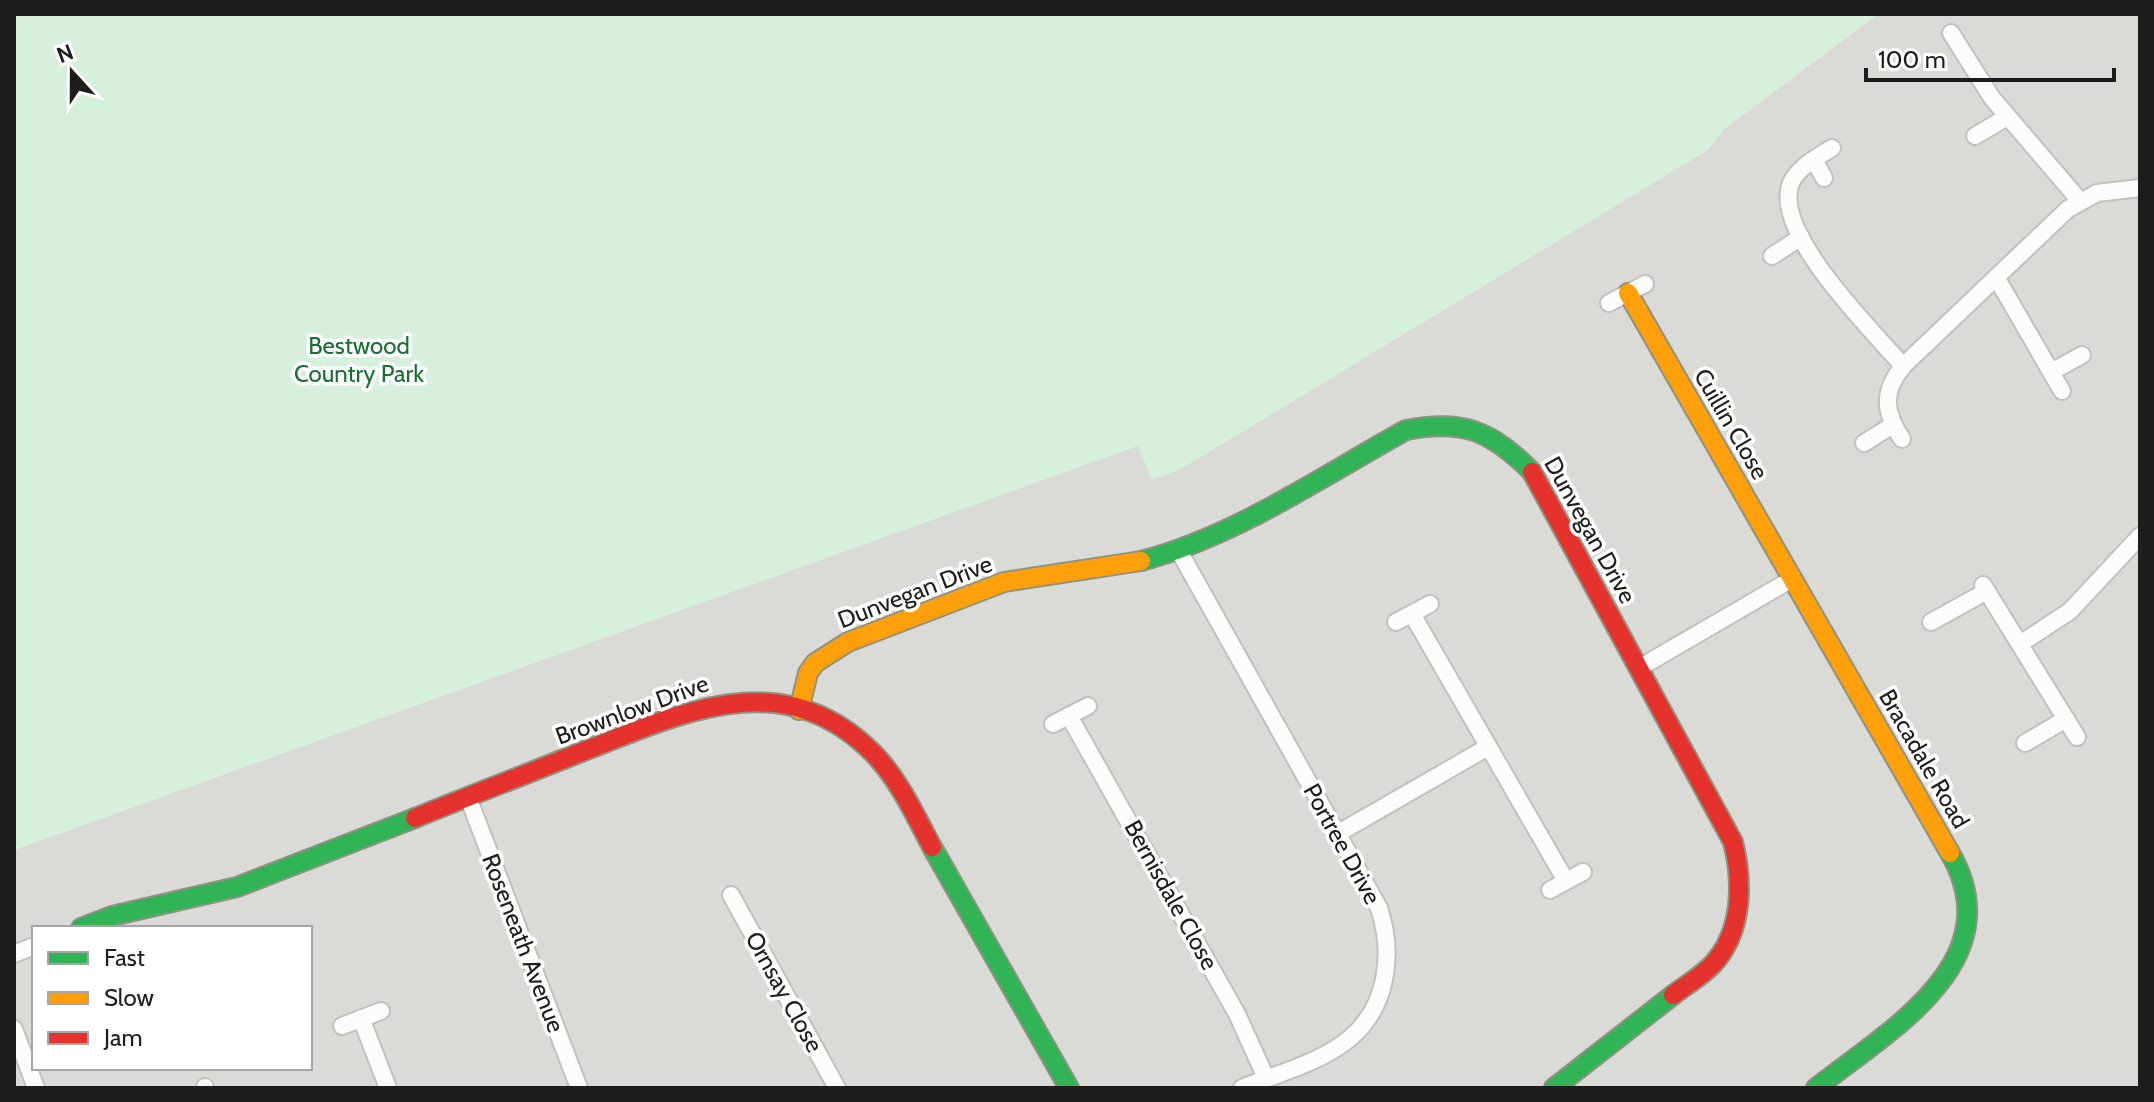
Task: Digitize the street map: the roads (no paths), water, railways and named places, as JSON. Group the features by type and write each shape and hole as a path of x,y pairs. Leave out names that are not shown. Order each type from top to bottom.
{"street":[{"path":"1951,33 2007,117 2080,201"},
{"path":"1945,60 1961,50"},
{"path":"1975,136 2007,117"},
{"path":"1832,148 1799,170 1788,195 1790,215 1827,278 1903,366"},
{"path":"1814,160 1824,178"},
{"path":"1864,443 1897,432 1887,412 1888,393 1903,366 1996,277 2080,201 2097,193 2140,188"},
{"path":"1772,256 1801,237"},
{"path":"1996,277 2062,391"},
{"path":"1609,303 1645,284"},
{"name":"Cuillin Close","path":"1628,293 1792,579"},
{"path":"2051,372 2082,355"},
{"name":"Dunvegan Drive","path":"799,710 808,673 815,663 848,642 1004,582 1119,567 1179,551 1238,523 1391,435 1433,425 1470,428 1502,442 1535,475 1733,842 1741,877 1738,917 1729,942 1713,964 1554,1088"},
{"path":"2020,644 2070,611 2140,536"},
{"name":"Portree Drive","path":"1179,551 1379,908 1386,928 1387,967 1383,985 1368,1017 1349,1039 1330,1051 1242,1088"},
{"path":"1639,668 1792,579"},
{"name":"Bracadale Road","path":"1792,579 1954,859 1968,911 1964,945 1946,980 1932,996 1816,1088"},
{"path":"1931,622 1985,588 2077,737"},
{"path":"1396,622 1430,604"},
{"path":"1412,614 1566,881"},
{"name":"Brownlow Drive","path":"87,926 133,910 237,887 695,708 746,701 819,716 857,737 892,775 1069,1088"},
{"path":"1053,724 1088,706"},
{"name":"Bernisdale Close","path":"1069,716 1237,1014 1266,1078"},
{"path":"2025,743 2066,719"},
{"path":"1337,834 1488,747"},
{"name":"Roseneath Avenue","path":"468,797 579,1088"},
{"path":"1550,890 1583,872"},
{"name":"Ornsay Close","path":"731,895 837,1088"},
{"path":"342,1026 381,1011"},
{"path":"361,1018 388,1088"},
{"path":"14,1029 36,1088"}],"park label":[{"name":"Bestwood Country Park","path":"359,360"}]}
